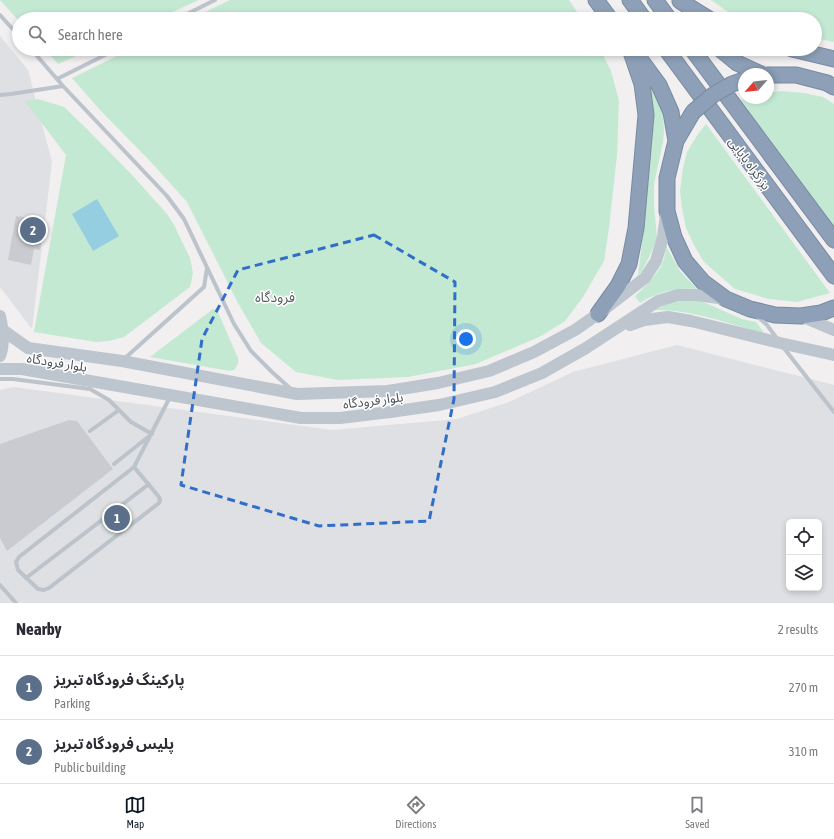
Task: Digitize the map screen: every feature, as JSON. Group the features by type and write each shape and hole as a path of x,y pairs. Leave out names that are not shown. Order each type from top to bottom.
{"highway":[{"path":"596,0 605,12"},
{"path":"630,0 639,12"},
{"path":"655,0 664,12"},
{"path":"680,0 689,12"},
{"path":"680,0 698,12"},
{"path":"598,314 618,286 628,264 636,228 646,115 642,84 633,56"},
{"path":"636,56 659,85 671,112 676,141"},
{"name":"بزرگراه بابایی","path":"671,56 834,276"},
{"name":"بزرگراه بابایی","path":"697,56 834,240"},
{"path":"728,56 737,63 748,68"},
{"path":"821,56 834,59"},
{"path":"774,75 796,75 834,86"},
{"path":"738,82 713,95 694,112 676,141 667,178 667,211 674,237 685,261 703,282 726,299 750,309 775,315 801,316 821,313 834,308"}],"street":[{"name":"بلوار فرودگاه","path":"4,331 28,348 122,361 297,394 388,391 438,383 489,371 534,352 575,330 598,314 645,278 656,261 663,237 667,211"},
{"name":"بلوار فرودگاه","path":"0,368 22,370 301,418 340,418 432,406 495,392 542,373 609,334 658,301 678,295 697,295 726,299"},
{"path":"0,316 4,331 0,356"},
{"path":"801,316 834,330"},
{"path":"609,334 644,320 668,317 691,320 834,355"}],"lane":[{"path":"191,12 215,0"},
{"path":"0,15 12,28"},
{"path":"37,56 62,86 167,196 184,218 234,324 251,351 297,394"},
{"path":"57,79 103,56"},
{"path":"0,95 62,86"},
{"path":"122,361 204,287 207,268"},
{"path":"750,309 767,325 834,412"},
{"path":"0,379 13,379 90,389 109,400 131,422 152,434"},
{"path":"134,467 159,497 159,503 49,588 44,590 38,589 18,570 16,562 19,557 134,467 171,395"},
{"path":"90,431 119,410"},
{"path":"114,464 152,434"},
{"path":"26,578 149,484"},
{"path":"0,585 16,603"}],"highlighted area":[{"path":"374,235 455,282 454,399 429,521 319,526 181,485 202,339 238,270"}],"shaded area":[{"path":"0,36 12,51 12,56 16,56 28,70 52,162 32,329 0,287"},
{"path":"677,345 834,385 834,603 0,603 0,390 14,387 332,430 457,419 509,402 573,372"}],"green space":[{"path":"0,0 199,0 172,12 12,12 12,13"},
{"path":"230,0 569,0 577,12 205,12"},
{"path":"711,0 834,0 834,42 822,39 822,12 728,12"},
{"path":"51,56 76,56 58,64"},
{"path":"117,56 604,56 611,71 619,101 617,155 604,261 583,297 565,321 541,336 476,364 408,377 338,380 296,372 261,343 238,303 187,202 150,161 100,110 72,78"},
{"path":"650,87 654,91 663,115 664,131 654,184 657,238 642,271 632,283 638,275 640,260 652,131"},
{"path":"781,91 804,93 823,97 834,104 834,228 744,104 774,104 774,92"},
{"path":"38,99 64,107 133,176 167,214 190,258 193,273 190,287 124,337 109,341 96,342 34,332 66,155 25,101"},
{"path":"706,124 830,293 797,302 769,299 735,289 704,262 686,228 680,191 687,152"},
{"path":"666,246 680,271 697,289 682,289 660,293 640,303 635,296 651,280 661,267 664,260"},
{"path":"680,301 701,301 742,319 756,322 765,334 696,315 668,310 654,310 664,305"},
{"path":"213,309 217,310 238,358 238,365 234,370 230,371 150,357"}],"water":[{"path":"97,199 119,236 93,251 72,214"}],"building":[{"path":"16,216 38,219 36,234 42,235 40,250 34,249 31,265 8,260"},
{"path":"69,420 77,421 113,469 7,551 0,538 0,444"}],"place":[{"name":"پلیس فرودگاه تبریز","path":"33,230"},
{"name":"پارکینگ فرودگاه تبریز","path":"117,518"}],"district":[{"name":"فرودگاه","path":"275,297"}]}
